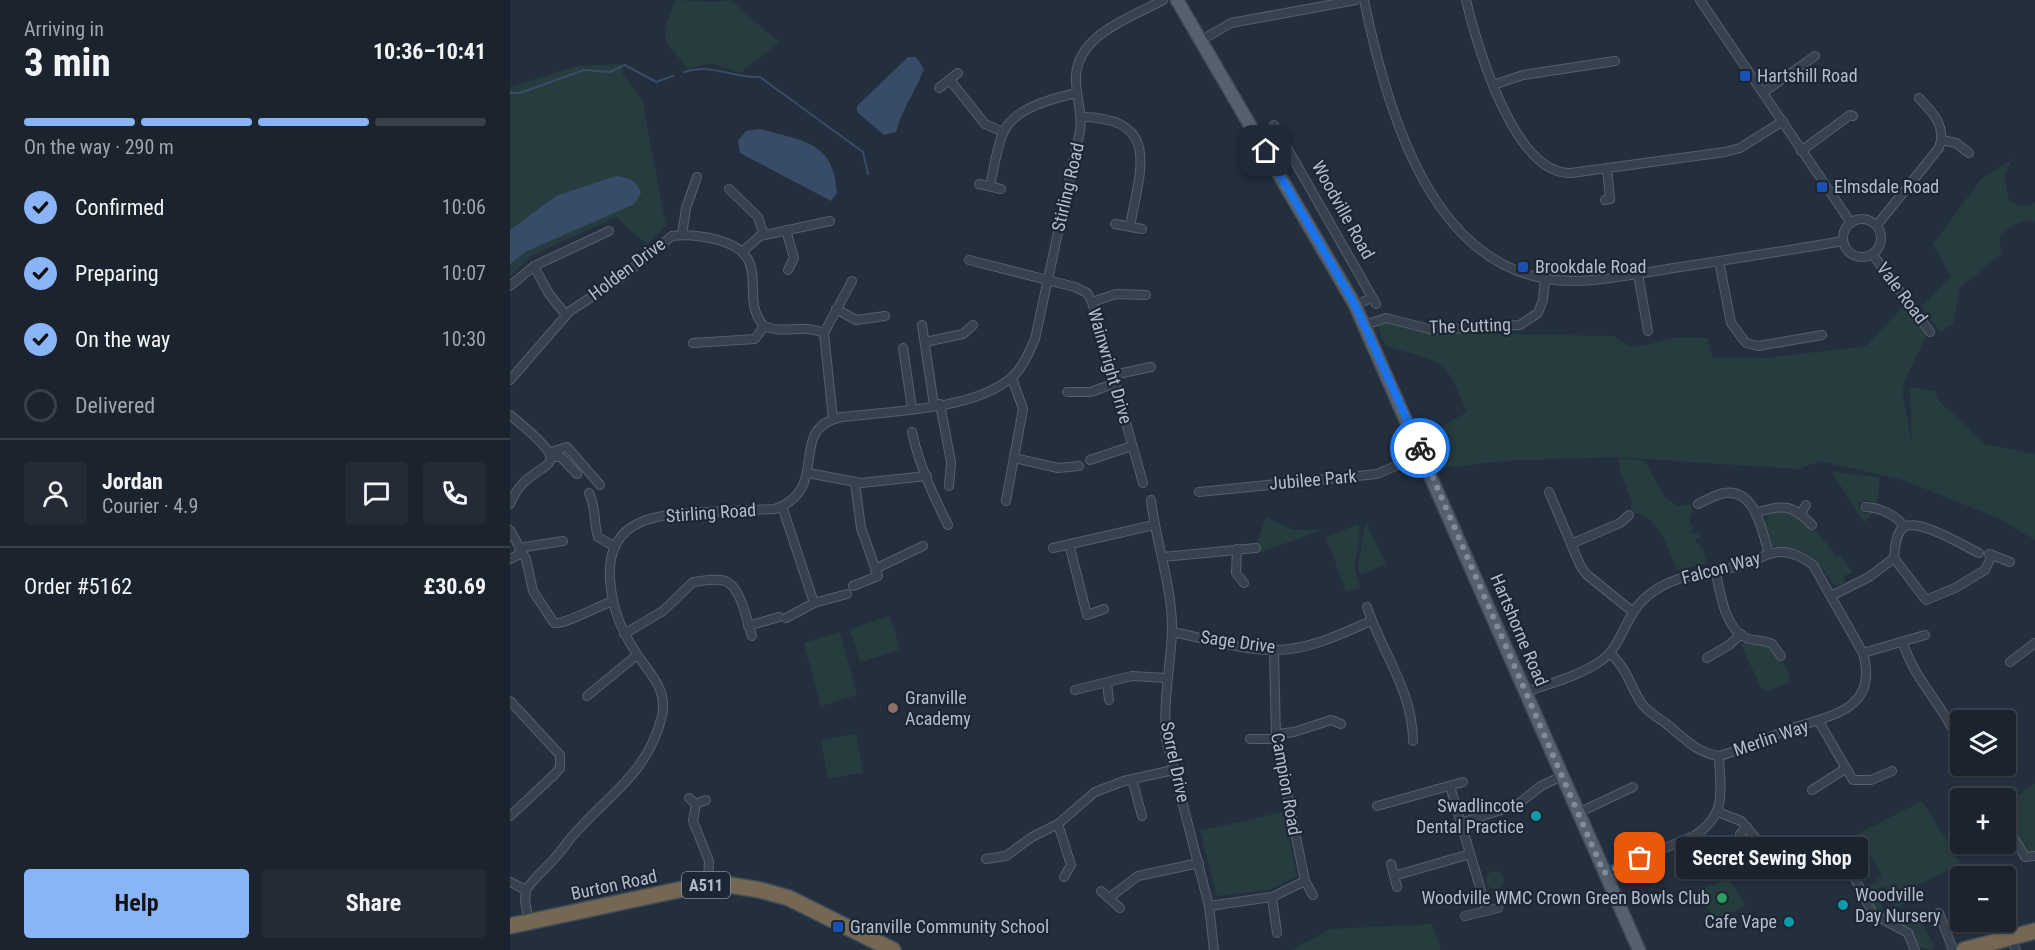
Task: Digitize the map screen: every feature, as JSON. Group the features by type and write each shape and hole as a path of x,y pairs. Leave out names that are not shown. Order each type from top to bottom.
{"highway":[{"name":"Burton Road","path":"510,926 708,885 745,887 789,898 893,950"},
{"path":"1964,950 2013,944 2035,931"}],"main road":[{"name":"Woodville Road","path":"1177,0 1365,325"},
{"name":"Hartshorne Road","path":"1365,325 1604,873 1640,950"}],"street":[{"name":"Stirling Road","path":"526,890 577,831 617,794 650,750 657,732 663,698 656,678 637,655 624,634 611,602 609,570 615,548 621,537 638,522 664,514 782,506 790,503 800,494 808,473 810,444 813,435 822,425 833,419 977,398 1012,378 1020,369 1035,339 1082,117 1077,93 1077,65 1089,44 1102,34 1163,0"},
{"path":"1200,41 1231,23 1356,0"},
{"path":"1364,0 1393,111 1413,157 1438,203 1462,235 1482,251 1508,265 1545,279 1582,280 1638,274 1843,242"},
{"path":"1466,0 1493,85 1521,136 1540,163 1564,173 1725,152 1740,148 1783,121"},
{"path":"1700,0 1851,223"},
{"path":"1764,92 1815,56"},
{"path":"1493,85 1523,75 1615,61"},
{"path":"939,88 958,73"},
{"path":"950,80 985,124 1003,132"},
{"path":"990,186 1003,132 1024,112 1051,100 1077,93"},
{"path":"1877,225 1939,148 1942,140 1939,120 1919,98"},
{"path":"1801,151 1853,116"},
{"path":"1082,117 1099,117 1121,123 1132,132 1138,143 1142,157 1130,226"},
{"name":"Woodville Road","path":"1274,125 1374,301 1355,305"},
{"path":"1942,140 1956,143 1969,153"},
{"path":"1266,151 1283,141"},
{"path":"1605,200 1610,200 1607,168"},
{"path":"682,235 686,208 697,177"},
{"path":"979,184 1001,189"},
{"path":"729,189 758,217 764,236"},
{"path":"1864,219 1877,225 1882,238 1881,245 1873,255 1864,258 1854,257 1846,250 1843,242 1846,228 1851,223 1864,219"},
{"path":"824,333 809,327 774,330 765,326 757,311 750,264 743,251 764,236 830,221"},
{"path":"1115,224 1142,229"},
{"path":"786,230 794,258 788,270"},
{"path":"510,286 534,266 609,231"},
{"name":"Holden Drive","path":"510,380 566,315 622,278 660,243 672,236 710,238 743,251"},
{"name":"Vale Road","path":"1873,255 1930,332"},
{"name":"Wainwright Drive","path":"969,260 1075,287 1087,293 1092,302 1143,483"},
{"path":"1719,261 1731,323 1746,343 1758,346 1822,335"},
{"path":"534,266 549,294 566,315"},
{"path":"1638,274 1648,331"},
{"name":"The Cutting","path":"1365,325 1386,318 1433,330 1520,325 1538,313 1543,300 1545,279"},
{"path":"833,419 824,333 852,281"},
{"path":"1092,302 1116,294 1146,295"},
{"path":"836,309 856,320 885,316"},
{"path":"922,325 937,405 951,462 949,486"},
{"path":"925,342 963,334 973,325"},
{"path":"693,343 755,339 765,326"},
{"path":"903,348 912,408"},
{"path":"1067,392 1091,392 1114,379 1151,367"},
{"path":"1006,501 1023,409 1012,378"},
{"path":"510,415 551,454 561,458 577,474"},
{"path":"912,432 917,455 948,525"},
{"name":"Wainwright Drive","path":"1090,460 1132,446"},
{"path":"510,504 516,491 544,469 551,454 567,447 600,485"},
{"name":"Jubilee Park","path":"1199,492 1377,474 1423,454"},
{"path":"1014,458 1058,468 1079,466"},
{"path":"808,473 855,483 927,476"},
{"path":"854,586 878,576 861,528 855,483"},
{"path":"1549,492 1570,544 1586,574 1633,612"},
{"path":"589,493 597,513 595,528 598,537 615,548"},
{"path":"1698,504 1724,493 1736,494 1750,502 1769,554"},
{"name":"Sorrel Drive","path":"1151,500 1154,525 1163,557 1172,632 1164,710 1173,770 1209,906 1214,950"},
{"path":"1555,504 1564,500"},
{"path":"1801,513 1806,505"},
{"path":"782,506 814,603"},
{"path":"1755,513 1785,507 1801,513 1812,525"},
{"path":"1866,507 1889,513 1904,527"},
{"path":"1570,544 1620,523 1629,515"},
{"path":"1053,548 1154,525"},
{"path":"1986,554 1985,570 1955,588 1926,600 1894,558 1895,543 1904,527 1912,525 2010,562"},
{"path":"510,530 520,550 533,591 554,623 566,622 585,611 611,602"},
{"path":"510,559 520,550 563,541"},
{"path":"1069,544 1087,615 1104,609"},
{"path":"875,568 923,546"},
{"path":"1163,557 1256,548"},
{"path":"1237,549 1236,573 1244,583"},
{"name":"Falcon Way","path":"1526,692 1579,672 1610,653 1633,612 1643,600 1677,578 1715,569 1737,567 1769,554 1790,553 1813,565 1831,596"},
{"path":"1831,596 1869,578 1894,558"},
{"path":"1715,569 1731,621 1748,639 1766,636 1781,656"},
{"path":"624,634 663,611 693,582 722,580 731,583 736,591 752,636"},
{"path":"748,626 782,618 814,603 847,594"},
{"name":"Merlin Way","path":"1610,653 1624,666 1642,705 1692,747 1719,756 1819,722 1850,708 1861,694 1867,669 1863,653 1831,596"},
{"path":"1367,607 1371,621 1403,688 1413,726 1413,741"},
{"name":"Sage Drive","path":"1172,632 1274,650 1299,647 1330,638 1371,621"},
{"path":"1707,658 1729,645 1741,634"},
{"path":"1863,653 1925,635"},
{"path":"1903,643 1909,663 1950,722"},
{"path":"2010,662 2035,643"},
{"name":"Campion Road","path":"1274,650 1276,736 1305,881 1313,895"},
{"path":"587,696 637,655"},
{"path":"1075,690 1107,684 1132,676 1166,678"},
{"path":"1107,684 1109,700"},
{"path":"510,701 560,755 561,762 555,774 510,816"},
{"path":"1250,739 1294,732 1332,720 1341,724"},
{"path":"1819,722 1853,780 1871,780 1892,771"},
{"path":"1413,726 1422,724"},
{"path":"1604,873 1694,836 1707,828 1718,812 1721,802 1719,756"},
{"path":"1812,790 1845,769"},
{"path":"986,860 1006,856 1032,837 1058,824 1095,792 1132,779 1173,770"},
{"path":"1460,823 1517,806 1541,786 1562,776"},
{"path":"1132,779 1142,816"},
{"path":"1377,806 1463,782"},
{"path":"1450,786 1487,911"},
{"path":"1578,813 1633,787"},
{"path":"689,798 696,804"},
{"path":"696,804 706,800"},
{"path":"696,804 693,821 709,861 708,885"},
{"path":"1718,812 1733,816 1748,827 1761,844"},
{"path":"1058,824 1071,865 1064,877"},
{"path":"1740,834 1748,827"},
{"path":"2016,842 2025,857 2035,856"},
{"path":"1394,876 1470,854"},
{"path":"1109,898 1138,876 1199,863"},
{"path":"1391,864 1397,887"},
{"path":"1851,871 1873,914 1908,933 1914,950"},
{"path":"1209,906 1272,897 1305,881"},
{"path":"510,882 526,890 525,901 529,922"},
{"path":"1101,891 1120,908"},
{"path":"1272,897 1277,933"},
{"path":"1465,916 1498,908"},
{"path":"1939,913 1953,950"}],"green space":[{"path":"675,0 712,2 730,0 779,42 740,73 709,63 689,69 672,50 666,38 665,31"},
{"path":"622,64 623,75 642,99 666,226 647,245 616,217 531,256 510,276 510,87 578,66"},
{"path":"2013,159 2004,175 2009,200 2020,207 2035,203 2035,222 2020,223 1999,237 2001,254 1960,288 1953,324 1941,332 1921,307 1951,276 1933,244 1981,179"},
{"path":"1903,307 1927,334 1904,382 1903,395 1912,444 1910,387 1935,391 1938,400 1985,444 2035,454 2035,540 1998,518 1903,480 1820,461 1799,469 1614,457 1504,461 1436,469 1425,437 1467,412 1453,380 1439,364 1418,355 1385,346 1377,323 1384,321 1432,333 1614,336 1622,342 1636,346 1673,338 1708,338 1712,357 1766,358 1866,346"},
{"path":"1619,458 1645,461 1664,496 1677,506 1690,504 1693,511 1689,520 1693,528 1691,534 1699,532 1701,537 1694,540 1703,549 1707,563 1678,571 1657,527 1651,520 1636,514 1631,507 1633,503 1620,473"},
{"path":"1832,472 1880,477 1877,506 1866,500 1859,505 1864,514 1875,510 1864,523"},
{"path":"1780,510 1805,522 1837,557 1841,555 1852,572 1844,576 1845,583 1836,586 1833,584 1821,567 1808,555 1793,549 1772,547 1763,525 1770,513"},
{"path":"1266,517 1293,530 1323,530 1258,553 1257,542"},
{"path":"1366,522 1386,564 1360,575 1358,563"},
{"path":"1359,524 1360,537 1354,568 1360,588 1346,592 1326,537"},
{"path":"890,616 900,650 860,662 850,629"},
{"path":"840,632 857,695 821,706 804,643"},
{"path":"1745,642 1767,646 1788,670 1790,682 1767,691 1761,687 1741,645"},
{"path":"856,734 863,772 828,779 821,740"},
{"path":"2035,783 2035,852 2027,851 2016,835 2016,797"},
{"path":"1922,801 1950,846 1950,854 1955,854 1961,864 1950,866 1950,869 1908,890 1912,900 1896,908 1884,886 1874,890 1885,913 1894,909 1900,919 1898,922 1877,915 1865,891 1866,887 1878,882 1877,879 1882,876 1861,840 1851,845 1862,867 1856,870 1848,867 1835,848 1838,844"},
{"path":"1283,812 1297,876 1269,890 1217,896 1200,831"},
{"path":"1495,871 1501,874 1504,880 1501,886 1495,889 1489,886 1486,880 1489,874"},
{"name":"Woodville WMC Crown Green Bowls Club","path":"1729,879 1746,906 1714,921 1700,890"},
{"path":"1918,916 1935,947 1931,950 1920,947 1913,933 1904,925"},
{"path":"1432,924 1441,950 1291,950 1331,929"}],"water":[{"path":"908,57 916,57 924,69 896,132 884,135 857,112 857,106"},
{"path":"760,129 802,141 822,153 830,163 835,176 837,193 831,201 740,153 738,141 746,131"},
{"path":"616,176 628,179 637,185 641,193 634,204 525,252 510,264 510,230 556,196"}],"waterway":[{"path":"510,93 520,93 584,70 610,72 625,65 656,82 673,76"},
{"path":"684,72 704,69 760,77 863,152 868,174"}],"way so far":[{"path":"1420,448 1604,873 1640,858"}],"place":[{"name":"Hartshill Road","path":"1745,76"},
{"name":"Elmsdale Road","path":"1822,187"},
{"name":"Brookdale Road","path":"1523,267"},
{"name":"Granville Academy","path":"893,708"},
{"name":"Swadlincote Dental Practice","path":"1536,816"},
{"name":"Secret Sewing Shop","path":"1640,858"},
{"name":"Woodville WMC Crown Green Bowls Club","path":"1722,898"},
{"name":"Woodville Day Nursery","path":"1843,905"},
{"name":"Cafe Vape","path":"1789,922"},
{"name":"Granville Community School","path":"838,927"}],"route":[{"path":"1266,151 1355,305 1420,448"}]}
